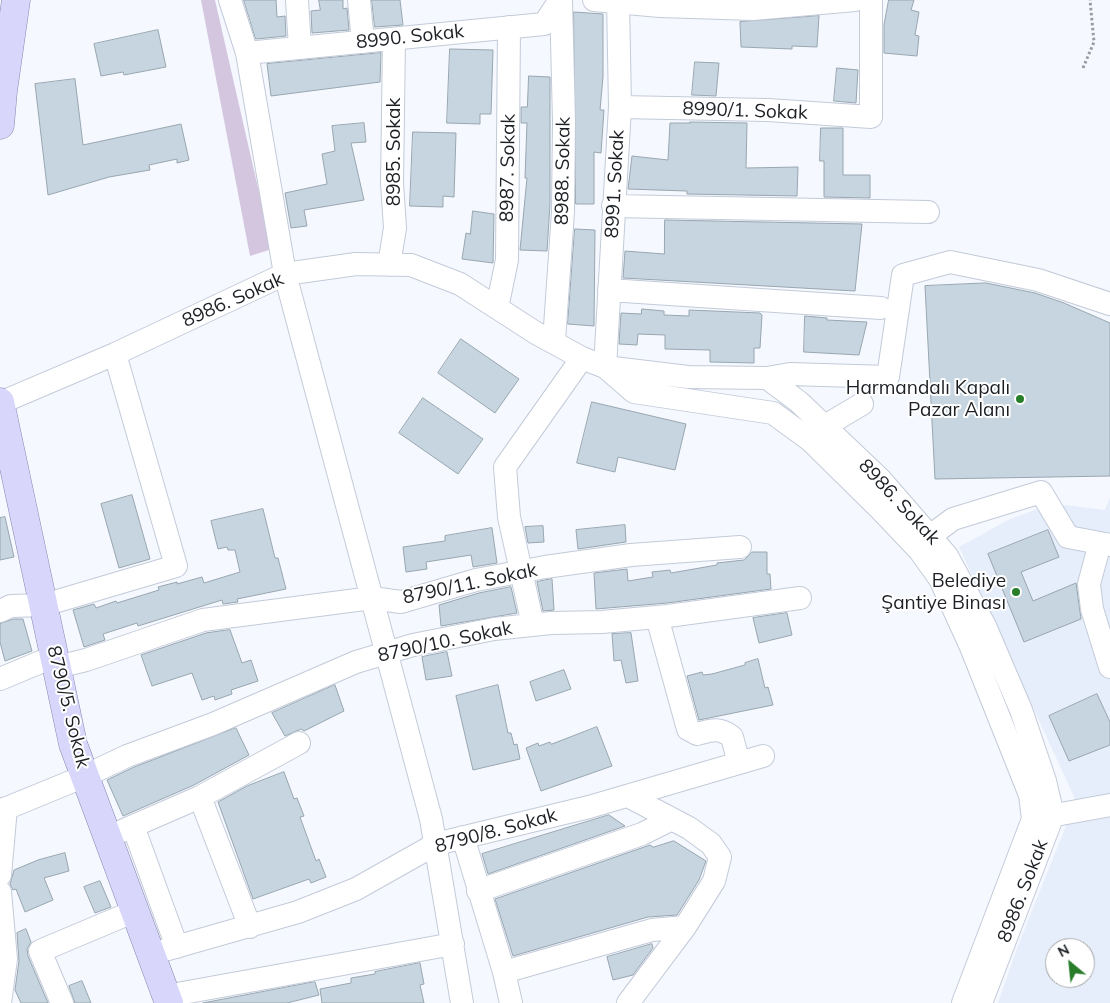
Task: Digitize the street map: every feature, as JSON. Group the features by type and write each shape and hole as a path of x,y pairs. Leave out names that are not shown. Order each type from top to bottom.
{"main road":[{"path":"0,125 2,91 16,0"},
{"name":"8790/5. Sokak","path":"0,403 73,744 85,776 120,832 135,911 167,999"}],"street":[{"path":"230,0 246,52 285,274 431,819 462,1003"},
{"path":"297,0 300,48"},
{"path":"359,0 363,42"},
{"name":"8990. Sokak","path":"246,52 394,40 544,24 561,0"},
{"name":"8988. Sokak","path":"554,341 563,212 564,122 561,0"},
{"path":"594,0 752,9 855,0"},
{"name":"8990/1. Sokak","path":"620,107 768,110 871,117 871,0"},
{"name":"8991. Sokak","path":"605,367 620,107 618,1"},
{"name":"8987. Sokak","path":"497,308 507,260 509,27"},
{"name":"8985. Sokak","path":"389,265 395,228 392,182 394,40"},
{"path":"613,206 928,212"},
{"path":"767,378 790,374 888,376 903,275 950,262 1038,280 1110,304"},
{"name":"8986. Sokak","path":"0,403 115,354 285,274 356,264 411,265 460,284 536,333 554,341 582,358 605,367 688,377 767,378 800,402 834,422 880,478 923,542"},
{"path":"609,290 881,308"},
{"path":"0,611 11,606 44,605 176,566 115,354"},
{"path":"533,624 508,517 505,467 582,358"},
{"name":"8986. Sokak","path":"605,367 634,392 773,413 810,440 923,542 948,556 985,626 1021,710 1045,781 1043,817 981,1003"},
{"path":"834,422 862,404"},
{"path":"923,542 953,519 1042,492 1068,537 1105,544 1089,584 1092,609 1110,667"},
{"name":"8790/11. Sokak","path":"0,679 56,661 86,660 203,620 372,598 402,602 476,580 520,572 631,555 740,547"},
{"name":"8790/10. Sokak","path":"3,810 85,776 127,756 213,724 356,662 386,652 494,629 533,624 657,617 800,598"},
{"path":"657,617 688,729 697,734 716,729 732,736 739,763"},
{"path":"177,947 120,832 200,797 300,744"},
{"name":"8790/8. Sokak","path":"151,954 298,912 356,888 436,844 628,796 763,756"},
{"path":"628,796 670,820 689,828 711,844 720,857 714,881 685,927 628,1003"},
{"path":"200,797 250,927"},
{"path":"1043,817 1110,805"},
{"path":"0,875 3,810"},
{"name":"8986. Sokak","path":"963,1003 1043,817"},
{"path":"478,891 642,834 670,820"},
{"path":"463,837 504,972 511,1003"},
{"path":"0,892 3,960 0,1003"},
{"path":"62,1003 40,951 135,911"},
{"path":"504,972 652,930 685,927"},
{"path":"167,999 453,944"}],"path":[{"path":"1083,68 1094,42 1090,0"}],"shaded area":[{"path":"201,0 215,0 272,249 250,256"},
{"path":"1110,497 1110,1003 998,1003 1017,948 1076,801 959,547 1008,520 1035,510 1065,505 1105,510"}],"building":[{"path":"244,0 276,0 277,17 285,16 286,36 256,39"},
{"path":"319,0 343,0 343,9 347,8 349,30 312,33 311,11 320,10"},
{"path":"372,0 400,0 403,25 375,27"},
{"path":"889,0 914,0 911,10 919,12 915,35 919,36 917,56 884,53 884,25"},
{"path":"574,12 603,14 603,77 600,110 604,110 601,153 594,152 594,204 576,204"},
{"path":"819,16 817,47 792,46 792,49 741,47 740,22"},
{"path":"158,30 166,67 124,75 123,72 101,76 94,44"},
{"path":"450,49 493,50 491,114 480,114 480,124 447,123"},
{"path":"381,53 380,82 271,96 267,64"},
{"path":"695,62 719,63 716,96 692,95"},
{"path":"837,68 858,70 856,103 834,101"},
{"path":"529,76 550,77 550,204 547,251 520,250 527,178 525,178 527,123 521,123 521,107 527,107"},
{"path":"75,79 83,145 181,124 189,160 177,163 177,159 149,165 150,170 109,177 48,195 35,84"},
{"path":"364,123 366,142 351,143 364,200 304,210 307,226 291,228 285,193 327,184 322,154 335,151 332,126"},
{"path":"670,123 747,123 746,168 798,167 797,196 687,194 687,191 628,189 632,156 668,160"},
{"path":"821,128 843,128 843,175 870,175 870,198 824,197 824,161 820,161"},
{"path":"413,132 456,133 454,197 443,196 443,207 410,206"},
{"path":"473,211 494,214 493,263 462,259 466,233 470,234"},
{"path":"665,220 862,224 855,291 623,278 625,251 664,254"},
{"path":"575,229 595,230 594,326 568,324"},
{"name":"Harmandalı Kapalı Pazar Alanı","path":"986,283 1035,293 1110,323 1110,476 935,479 925,286"},
{"path":"642,309 664,311 664,315 689,316 689,310 760,313 762,315 760,348 754,348 754,363 710,362 710,350 665,349 665,335 638,334 637,345 619,344 621,313 641,314"},
{"path":"805,316 827,318 827,320 867,322 859,355 804,352"},
{"path":"461,339 519,379 495,413 438,373"},
{"path":"423,398 483,439 458,474 399,433"},
{"path":"592,402 686,424 675,470 618,457 615,472 577,463"},
{"path":"132,495 150,559 119,568 101,504"},
{"path":"263,509 275,558 278,558 286,589 237,599 238,602 223,604 222,600 138,626 137,623 103,634 105,640 84,647 73,610 94,604 96,608 116,601 117,603 159,590 158,587 177,582 177,584 202,577 204,583 240,572 235,550 228,550 227,547 218,549 211,521"},
{"path":"5,517 14,557 0,560 0,518"},
{"path":"625,525 626,542 578,549 576,530"},
{"path":"543,526 544,542 528,543 525,527"},
{"path":"492,528 497,563 473,567 471,555 426,562 427,569 406,572 403,547 445,541 445,536"},
{"name":"Belediye Şantiye Binası","path":"1048,530 1059,557 1021,572 1033,601 1076,583 1081,619 1024,642 988,554"},
{"path":"752,552 767,552 767,574 770,574 771,589 667,603 596,609 594,573 627,569 628,581 653,577 652,572 670,570 671,573 717,565 717,563 744,560"},
{"path":"552,579 554,610 543,611 537,582"},
{"path":"511,587 517,613 441,626 439,605 479,593"},
{"path":"787,613 792,635 759,643 753,618"},
{"path":"14,619 23,619 32,651 5,661 0,642 0,624"},
{"path":"230,630 242,663 251,660 258,681 231,690 232,694 215,700 214,696 202,700 192,673 152,686 141,655 206,633"},
{"path":"631,633 638,681 626,683 621,660 614,661 612,634"},
{"path":"447,652 452,676 426,680 422,657"},
{"path":"758,659 765,688 768,687 773,705 699,720 687,676 702,672 703,675 712,674 745,665 745,663"},
{"path":"564,670 571,689 536,701 530,682"},
{"path":"335,685 344,711 304,731 301,729 285,736 272,713"},
{"path":"498,685 508,733 511,733 514,745 517,744 520,759 473,770 456,696"},
{"path":"1097,694 1110,722 1110,745 1069,761 1049,716"},
{"path":"597,727 612,766 541,791 526,748 538,743 539,746 550,742 551,744"},
{"path":"236,728 249,755 194,785 123,816 107,780 132,768"},
{"path":"284,772 294,799 297,798 304,816 300,817 316,861 319,859 326,877 311,883 309,879 253,899 218,802 247,786"},
{"path":"609,815 625,826 488,874 482,854"},
{"path":"674,841 706,861 699,880 677,915 648,917 513,956 495,899 650,845 653,847"},
{"path":"65,853 69,871 44,878 53,900 25,912 16,889 13,890 10,884 14,870 38,860"},
{"path":"100,881 111,907 95,913 84,887"},
{"path":"26,929 31,942 27,949 28,956 48,1003 21,1003 15,990 19,961 17,933"},
{"path":"652,944 653,948 633,975 613,980 607,957"},
{"path":"420,963 424,984 420,985 424,1003 322,1003 320,989 351,983 351,978"},
{"path":"82,981 91,1003 75,1003 69,986"},
{"path":"315,982 319,995 287,1003 203,1003"}],"place":[{"name":"Harmandalı Kapalı Pazar Alanı","path":"1020,399"},
{"name":"Belediye Şantiye Binası","path":"1016,592"}]}
